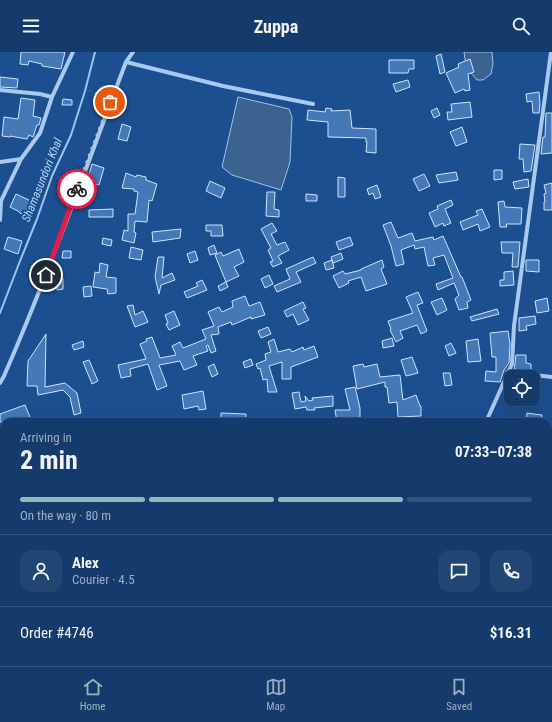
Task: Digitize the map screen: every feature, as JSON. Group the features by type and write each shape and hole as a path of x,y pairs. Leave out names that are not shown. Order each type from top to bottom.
{"street":[{"path":"0,220 1,201 21,159 40,133 52,97 73,52"},
{"path":"0,383 37,299 74,197 126,62 133,52"},
{"path":"508,370 512,364 514,326 551,52"},
{"path":"126,62 223,86 313,104"},
{"path":"0,90 40,94 52,97"},
{"path":"0,162 21,159"},
{"path":"540,376 552,377"},
{"path":"488,418 504,379"}],"water":[{"path":"464,52 492,52 493,64 491,74 483,80 477,80 466,67"},
{"path":"238,97 289,109 292,117 290,162 281,190 232,175 222,167"}],"building":[{"path":"21,52 65,52 61,69 42,66 42,64 29,61 28,65 20,64"},
{"path":"441,54 445,72 440,74 436,56"},
{"path":"470,59 474,72 468,74 470,90 465,91 464,89 455,93 446,73 459,67 458,64"},
{"path":"389,60 414,60 414,69 409,69 408,73 389,73"},
{"path":"0,77 18,79 17,88 0,87"},
{"path":"408,80 410,87 396,92 393,84"},
{"path":"539,92 539,113 533,113 532,101 527,102 526,94"},
{"path":"21,98 35,100 33,116 41,118 33,137 29,135 27,139 2,136 4,117 18,119"},
{"path":"63,99 72,100 72,105 62,105"},
{"path":"470,102 472,117 448,120 447,112 452,112 451,104"},
{"path":"326,108 332,109 331,111 350,110 352,128 376,129 376,153 366,152 366,138 328,137 328,122 307,120 308,110 325,112"},
{"path":"437,108 440,115 434,118 431,111"},
{"path":"546,113 552,113 552,153 541,154 543,137 545,137"},
{"path":"122,124 131,127 127,141 118,139"},
{"path":"462,127 467,142 456,146 450,132"},
{"path":"520,144 535,145 531,171 524,172 523,159 519,159"},
{"path":"92,164 104,168 99,185 87,182"},
{"path":"494,170 502,170 502,179 494,180"},
{"path":"456,172 458,180 439,183 436,175"},
{"path":"126,173 136,177 137,175 146,177 146,180 157,184 152,201 149,200 147,222 135,221 134,232 136,233 134,243 122,240 124,230 128,231 128,214 135,214 138,192 134,191 134,189 122,188"},
{"path":"424,174 430,186 419,191 413,179"},
{"path":"338,177 345,178 345,197 338,197"},
{"path":"528,179 529,187 515,189 513,182"},
{"path":"210,181 225,188 221,198 206,191"},
{"path":"552,183 552,210 544,210 544,194 546,193 544,185"},
{"path":"377,185 381,197 375,199 373,193 369,195 367,189"},
{"path":"267,192 275,192 274,209 279,210 279,217 266,216"},
{"path":"16,194 33,202 29,210 27,209 21,214 10,207"},
{"path":"306,194 317,195 317,201 306,201"},
{"path":"451,200 453,205 445,209 451,223 444,226 443,223 435,227 429,213 438,209 437,206"},
{"path":"504,201 505,207 522,208 521,224 506,224 507,227 500,227 498,202"},
{"path":"113,209 113,217 89,217 89,210"},
{"path":"482,209 490,227 480,231 478,224 463,230 460,222 478,215 476,211"},
{"path":"391,222 398,238 412,233 415,241 433,237 434,240 443,236 471,300 467,302 468,308 459,310 455,299 459,295 454,283 438,290 436,284 453,278 444,255 433,258 435,265 428,266 424,247 415,249 414,245 401,250 404,264 396,266 391,246 383,225"},
{"path":"272,223 277,231 271,234 277,245 285,242 289,250 278,256 282,263 273,267 270,262 273,261 268,250 271,248 261,229"},
{"path":"206,225 222,225 223,236 211,236 211,231 206,231"},
{"path":"181,229 180,238 153,242 152,232"},
{"path":"8,237 22,241 18,254 4,249"},
{"path":"350,237 353,245 339,250 336,242"},
{"path":"103,238 112,240 111,246 102,244"},
{"path":"501,242 520,242 518,267 512,267 513,253 502,253"},
{"path":"214,245 217,253 210,255 208,248"},
{"path":"131,247 143,250 141,260 129,258"},
{"path":"239,249 244,262 234,267 239,276 226,282 215,255 221,252 223,256"},
{"path":"63,251 71,251 71,258 62,258"},
{"path":"195,251 198,260 190,263 187,254"},
{"path":"341,253 343,259 333,263 331,257"},
{"path":"158,257 164,257 162,278 172,273 175,280 161,285 159,294 155,277"},
{"path":"313,257 316,263 296,272 301,282 277,292 274,286 290,279 286,269"},
{"path":"332,260 334,268 326,270 324,263"},
{"path":"382,260 384,267 381,269 387,284 366,291 361,277 348,281 349,283 339,288 333,276 343,271 345,274 361,270"},
{"path":"526,260 539,260 539,272 526,271"},
{"path":"100,263 108,265 106,277 116,278 116,293 108,294 107,289 93,287 95,272 99,273"},
{"path":"513,271 514,285 500,286 500,280 504,280 504,272"},
{"path":"269,275 273,284 265,288 261,279"},
{"path":"63,278 63,289 57,290 56,279"},
{"path":"202,280 207,290 187,298 184,292 198,286 196,283"},
{"path":"226,282 228,287 220,291 218,286"},
{"path":"91,286 92,296 84,297 83,287"},
{"path":"418,292 423,303 417,305 427,331 421,334 417,325 400,331 403,338 396,342 390,330 388,321 413,313 406,297"},
{"path":"245,296 249,306 260,302 265,315 251,319 251,317 232,325 231,322 218,327 219,334 211,335 216,351 211,353 208,345 206,346 208,351 193,356 197,365 184,370 180,361 159,365 167,386 157,390 148,364 130,369 131,376 121,378 118,365 146,359 140,344 147,341 146,339 152,337 160,358 176,355 172,346 180,342 183,348 206,339 202,330 214,326 208,312 219,307 222,312 233,307 232,301"},
{"path":"442,298 447,310 437,315 431,302"},
{"path":"547,298 549,311 537,313 535,301"},
{"path":"303,302 306,308 303,309 309,320 298,325 293,314 287,317 284,311"},
{"path":"133,305 135,315 143,311 148,322 135,327 127,306"},
{"path":"497,309 499,314 472,321 470,317"},
{"path":"174,311 180,325 169,330 166,324 168,323 165,315"},
{"path":"535,316 536,324 526,326 527,330 519,331 519,318"},
{"path":"268,327 271,334 261,338 258,331"},
{"path":"508,331 510,344 509,363 504,370 500,382 485,381 486,371 496,372 496,357 492,357 490,333"},
{"path":"46,334 45,387 65,383 77,393 81,413 74,415 70,397 63,390 38,395 37,386 27,386 28,361"},
{"path":"392,338 394,346 383,348 382,341"},
{"path":"274,339 278,352 290,349 292,352 303,347 304,350 314,346 318,357 291,367 291,379 282,379 282,362 269,366 277,392 268,392 267,379 263,380 260,368 258,369 256,364 266,360 265,354 271,352 268,342"},
{"path":"478,339 481,361 468,362 466,341"},
{"path":"83,341 84,347 74,350 72,345"},
{"path":"451,343 456,353 449,356 445,346"},
{"path":"516,355 526,355 526,363 531,364 531,370 514,369"},
{"path":"412,357 418,373 406,376 401,360"},
{"path":"251,359 253,365 245,368 243,362"},
{"path":"89,360 98,381 92,384 83,362"},
{"path":"214,364 218,374 212,377 208,367"},
{"path":"363,364 364,367 377,364 380,377 400,375 403,400 416,395 421,406 421,416 398,417 397,402 389,403 385,382 357,389 353,366"},
{"path":"443,373 450,373 452,385 445,386"},
{"path":"355,387 360,408 360,418 336,418 335,410 350,410 345,389"},
{"path":"203,391 206,409 199,410 198,406 184,409 182,395"},
{"path":"299,392 301,402 306,401 305,396 309,401 313,400 312,398 333,396 333,406 314,408 315,410 307,410 306,407 295,409 292,393"},
{"path":"25,405 30,418 0,418 0,414"},
{"path":"221,413 246,414 246,418 221,418"},
{"path":"527,413 542,415 542,418 526,418"}],"waterway":[{"name":"Shamasundori Khal","path":"0,313 37,219 52,176 71,135 85,91 95,52"}],"way so far":[{"path":"77,189 110,102"}],"route":[{"path":"46,275 77,189"}]}
